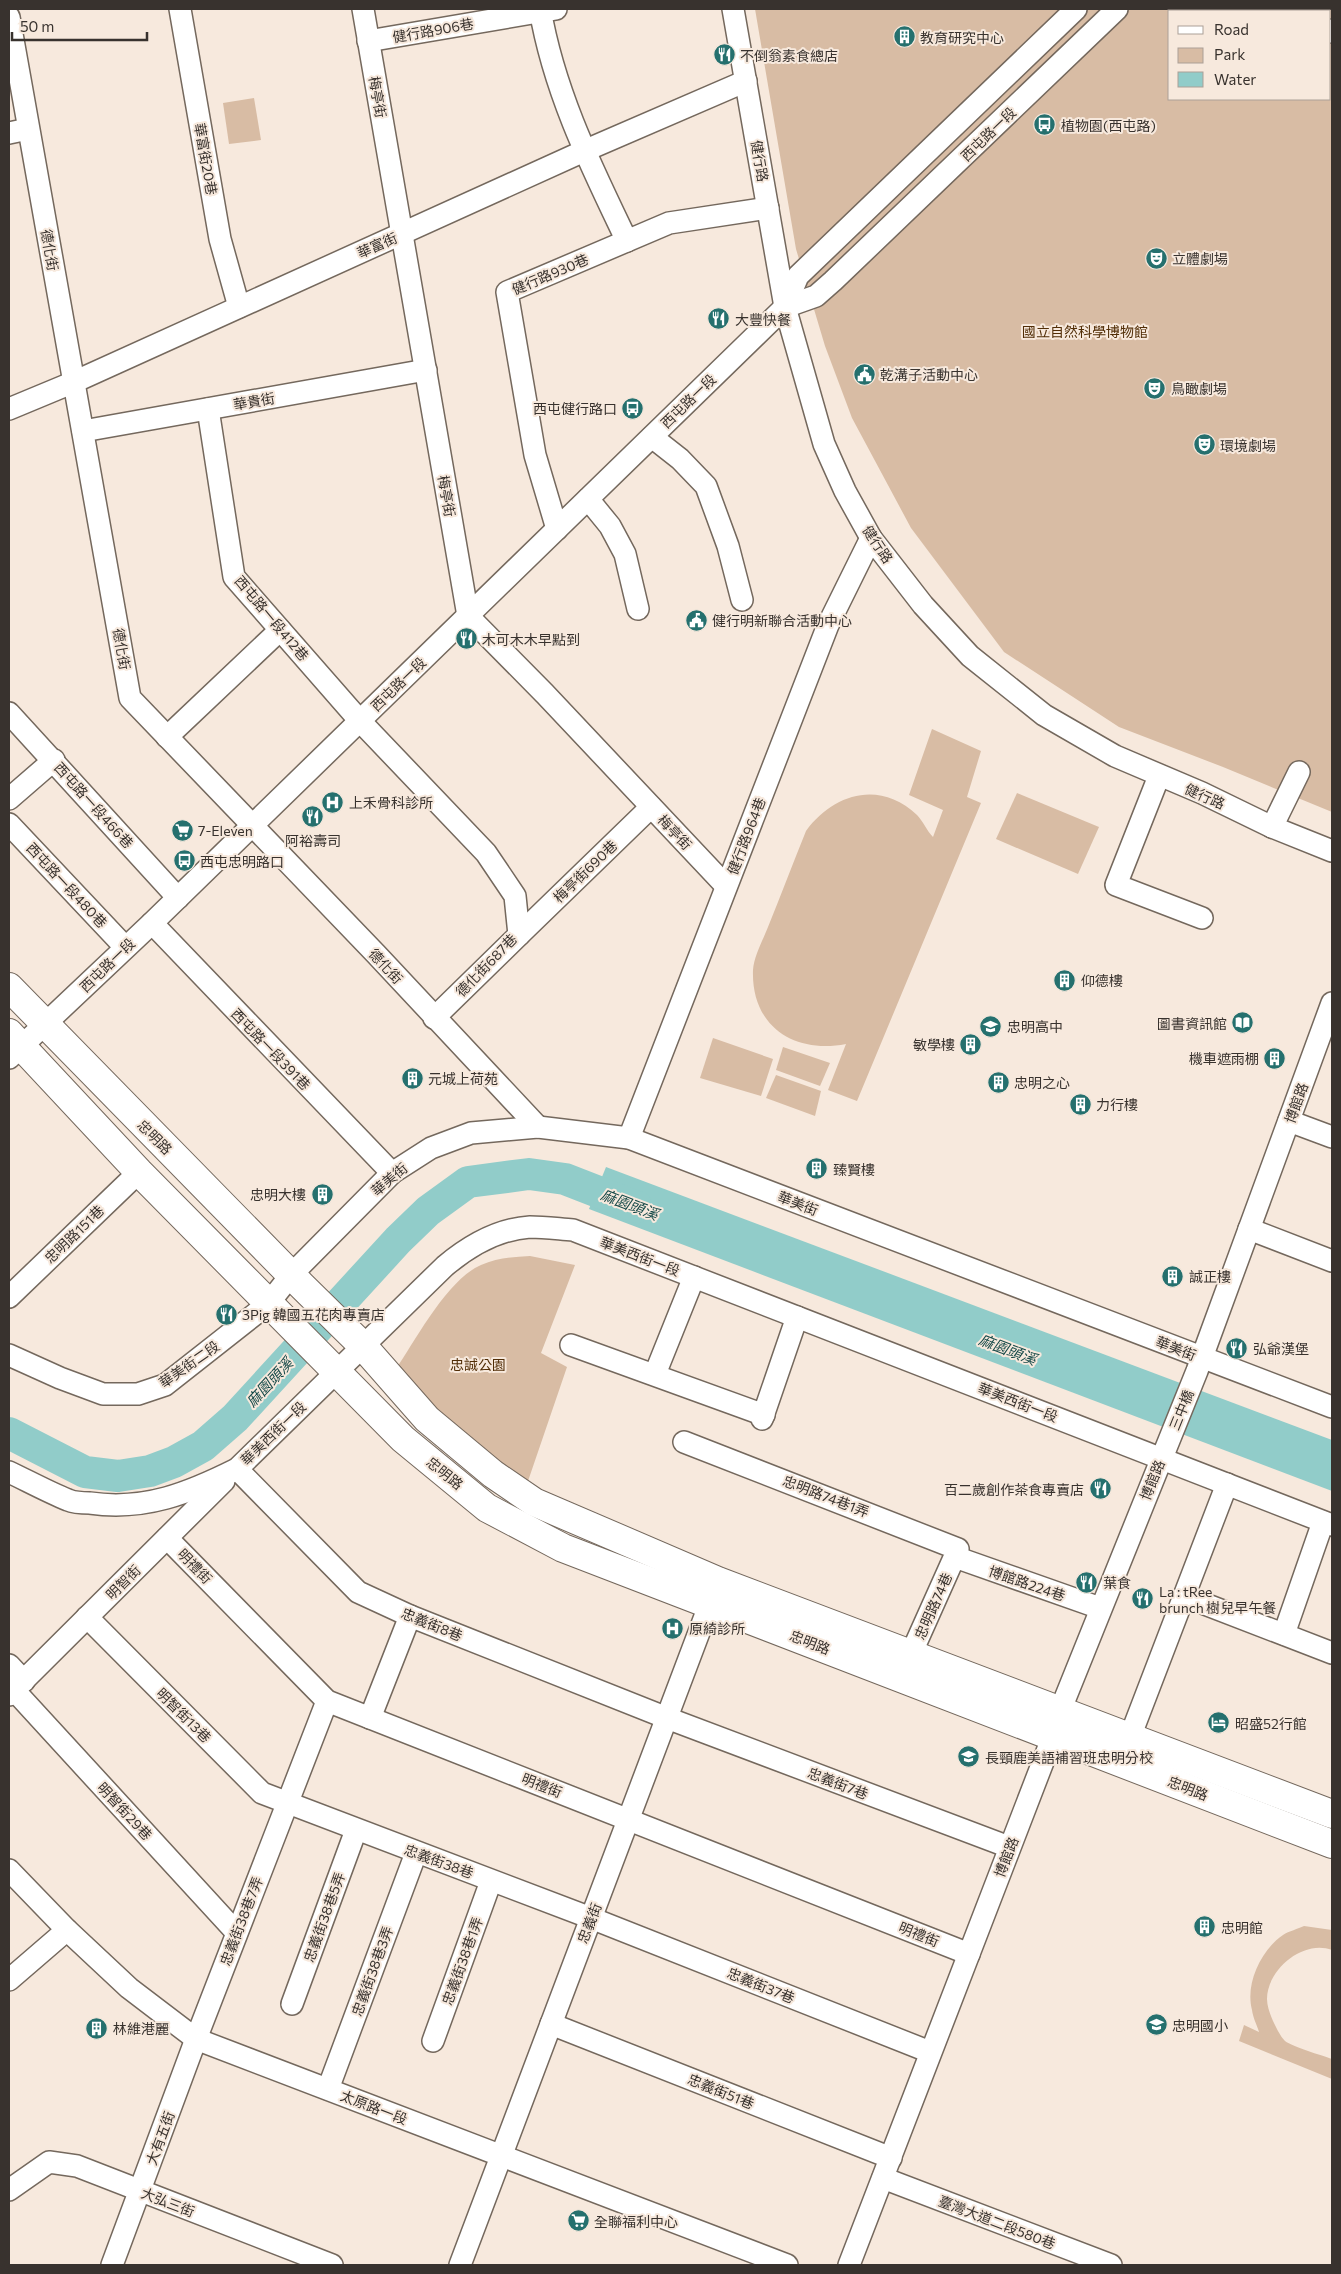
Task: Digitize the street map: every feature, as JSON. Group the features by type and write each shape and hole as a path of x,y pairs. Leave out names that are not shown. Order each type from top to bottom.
{"main road":[{"name":"忠明路","path":"9,987 360,1343 427,1418 493,1474 534,1502 714,1592 1056,1723 1130,1737 1332,1814"},
{"path":"13,1046 274,1310"},
{"name":"忠明路","path":"274,1310 403,1439 487,1508 562,1548 714,1592 911,1654 1056,1723 1332,1844"}],"street":[{"name":"華富街20巷","path":"180,9 220,240 239,307"},
{"name":"梅亭街","path":"363,9 468,616 726,886"},
{"name":"健行路","path":"733,9 785,307 824,444 845,491 871,538 923,605 970,656 1044,715 1115,756 1202,793 1272,827 1332,851"},
{"name":"西屯路一段","path":"13,1046 45,1025 652,437 785,307 798,276 1076,9"},
{"name":"西屯路一段","path":"785,307 816,296 833,281 1117,9"},
{"name":"健行路906巷","path":"368,41 545,10"},
{"path":"545,10 558,86 584,151 627,241"},
{"name":"德化街","path":"9,17 19,131 74,382 130,698 376,954 538,1127"},
{"name":"華富街","path":"9,409 74,382 584,151 746,81"},
{"name":"健行路930巷","path":"557,529 535,455 507,292 669,223 768,208"},
{"name":"華貴街","path":"83,432 426,370"},
{"name":"西屯路一段412巷","path":"208,409 234,578 360,721 486,853"},
{"path":"652,437 680,460 706,486 728,546 742,600"},
{"path":"588,498 610,526 625,554 638,609"},
{"name":"健行路964巷","path":"629,1138 828,626 871,538"},
{"path":"167,737 280,630"},
{"name":"西屯路一段466巷","path":"9,712 178,898"},
{"path":"9,799 54,760"},
{"path":"1272,827 1299,772"},
{"path":"1159,776 1116,885 1202,918"},
{"name":"梅亭街690巷","path":"519,935 651,807"},
{"name":"西屯路一段480巷","path":"9,824 125,947"},
{"name":"德化街687巷","path":"434,1018 519,935 515,896 486,853"},
{"name":"西屯路一段391巷","path":"152,923 392,1173"},
{"name":"博館路","path":"1199,1364 1332,1003"},
{"path":"1289,1121 1332,1137"},
{"name":"華美街","path":"297,1281 392,1173 431,1148 471,1133 538,1127 629,1138 1199,1364 1332,1407"},
{"name":"忠明路151巷","path":"9,1296 139,1172"},
{"name":"華美西街一段","path":"9,1472 70,1501 103,1505 132,1505 164,1500 205,1485 237,1469 360,1343 465,1249 492,1235 529,1227 573,1230 797,1317 1163,1454 1227,1484 1327,1524"},
{"path":"1248,1229 1332,1261"},
{"path":"655,1374 694,1277"},
{"name":"華美街二段","path":"9,1355 60,1378 103,1394 138,1394 165,1385 274,1310 297,1281"},
{"path":"571,1344 655,1374 763,1417 797,1317"},
{"name":"三中橋","path":"1163,1454 1199,1364"},
{"name":"忠明路74巷1弄","path":"684,1442 958,1548 954,1558"},
{"name":"博館路","path":"849,2265 1100,1608 1163,1454"},
{"name":"明智街","path":"15,1689 237,1469"},
{"name":"忠義街8巷","path":"237,1469 358,1592 410,1616 668,1718"},
{"path":"1130,1737 1227,1484"},
{"path":"1284,1634 1327,1524"},
{"name":"明禮街","path":"167,1538 327,1701 629,1818 969,1954"},
{"name":"博館路224巷","path":"954,1558 1100,1608"},
{"name":"忠明路74巷","path":"911,1654 954,1558"},
{"name":"忠義街","path":"460,2265 714,1592"},
{"path":"1184,1596 1332,1653"},
{"path":"370,1718 410,1616"},
{"name":"明智街13巷","path":"87,1617 262,1793 287,1804"},
{"name":"明智街29巷","path":"9,1665 15,1689 236,1932"},
{"name":"忠義街38巷7弄","path":"196,2039 327,1701"},
{"name":"忠義街7巷","path":"668,1718 1009,1848"},
{"name":"忠義街38巷","path":"287,1804 591,1918"},
{"name":"忠義街38巷5弄","path":"292,2004 356,1830"},
{"name":"忠義街38巷3弄","path":"328,2089 416,1853"},
{"name":"太原路一段","path":"9,1870 67,1930 129,1988 196,2039 787,2265"},
{"name":"忠義街38巷1弄","path":"433,2041 492,1881"},
{"name":"忠義街37巷","path":"591,1918 930,2052"},
{"path":"9,1980 67,1930"},
{"name":"忠義街51巷","path":"550,2024 891,2158"},
{"name":"大有五街","path":"112,2265 141,2192 196,2039"},
{"name":"大弘三街","path":"9,2190 49,2162 78,2166 332,2265"},
{"name":"臺灣大道二段580巷","path":"883,2178 1112,2265"}],"green space":[{"name":"國立自然科學博物館","path":"755,9 1332,9 1332,812 1119,727 1004,652 911,528 852,418 825,346 796,249"},
{"path":"254,98 261,140 229,144 223,103"},
{"path":"932,729 981,751 967,797 981,803 857,1101 828,1090 846,1044 810,1045 794,1040 780,1032 768,1021 760,1007 754,990 753,970 755,959 806,831 817,818 830,808 844,800 858,796 888,797 903,804 917,815 933,837 943,810 909,795"},
{"path":"1017,793 1099,827 1078,874 996,839"},
{"path":"713,1038 773,1059 761,1096 700,1078"},
{"path":"783,1047 830,1063 820,1086 776,1070"},
{"path":"776,1075 821,1091 815,1116 766,1098"},
{"name":"忠誠公園","path":"530,1256 575,1265 541,1353 567,1367 527,1484 480,1454 396,1369 445,1296 469,1272 493,1261 511,1257"},
{"path":"1304,1926 1332,1930 1332,1950 1310,1949 1289,1959 1273,1977 1267,1999 1273,2021 1285,2041 1332,2059 1332,2079 1239,2041 1244,2025 1259,2032 1250,2000 1253,1979 1262,1958 1275,1941 1288,1932"}],"water":[{"path":"606,1167 1332,1440 1332,1491 589,1209"}],"waterway":[{"name":"麻園頭溪","path":"9,1433 85,1472 118,1476 150,1471 174,1462 203,1446 235,1418 398,1240 428,1211 468,1182 529,1174 565,1179 637,1207"}],"place":[{"name":"教育研究中心","path":"904,37"},
{"name":"不倒翁素食總店","path":"724,55"},
{"name":"植物園(西屯路)","path":"1045,125"},
{"name":"立體劇場","path":"1156,258"},
{"name":"大豐快餐","path":"719,319"},
{"name":"乾溝子活動中心","path":"864,374"},
{"name":"鳥瞰劇場","path":"1155,388"},
{"name":"西屯健行路口","path":"633,408"},
{"name":"環境劇場","path":"1204,445"},
{"name":"健行明新聯合活動中心","path":"696,620"},
{"name":"木可木木早點到","path":"466,639"},
{"name":"上禾骨科診所","path":"333,802"},
{"name":"阿裕壽司","path":"313,817"},
{"name":"7-Eleven","path":"182,830"},
{"name":"西屯忠明路口","path":"184,861"},
{"name":"仰德樓","path":"1065,980"},
{"name":"圖書資訊館","path":"1243,1023"},
{"name":"忠明高中","path":"991,1026"},
{"name":"敏學樓","path":"971,1044"},
{"name":"機車遮雨棚","path":"1275,1058"},
{"name":"元城上荷苑","path":"412,1078"},
{"name":"忠明之心","path":"998,1082"},
{"name":"力行樓","path":"1080,1104"},
{"name":"臻賢樓","path":"817,1169"},
{"name":"忠明大樓","path":"322,1194"},
{"name":"誠正樓","path":"1173,1276"},
{"name":"3Pig 韓國五花肉專賣店","path":"226,1314"},
{"name":"弘爺漢堡","path":"1237,1348"},
{"name":"百二歲創作茶食專賣店","path":"1100,1489"},
{"name":"葉食","path":"1087,1582"},
{"name":"La : tRee brunch 樹兒早午餐","path":"1143,1599"},
{"name":"原綺診所","path":"673,1628"},
{"name":"昭盛52行館","path":"1219,1723"},
{"name":"長頸鹿美語補習班忠明分校","path":"969,1757"},
{"name":"忠明館","path":"1205,1927"},
{"name":"忠明國小","path":"1156,2025"},
{"name":"林維港麗","path":"97,2028"},
{"name":"全聯福利中心","path":"578,2221"}]}
